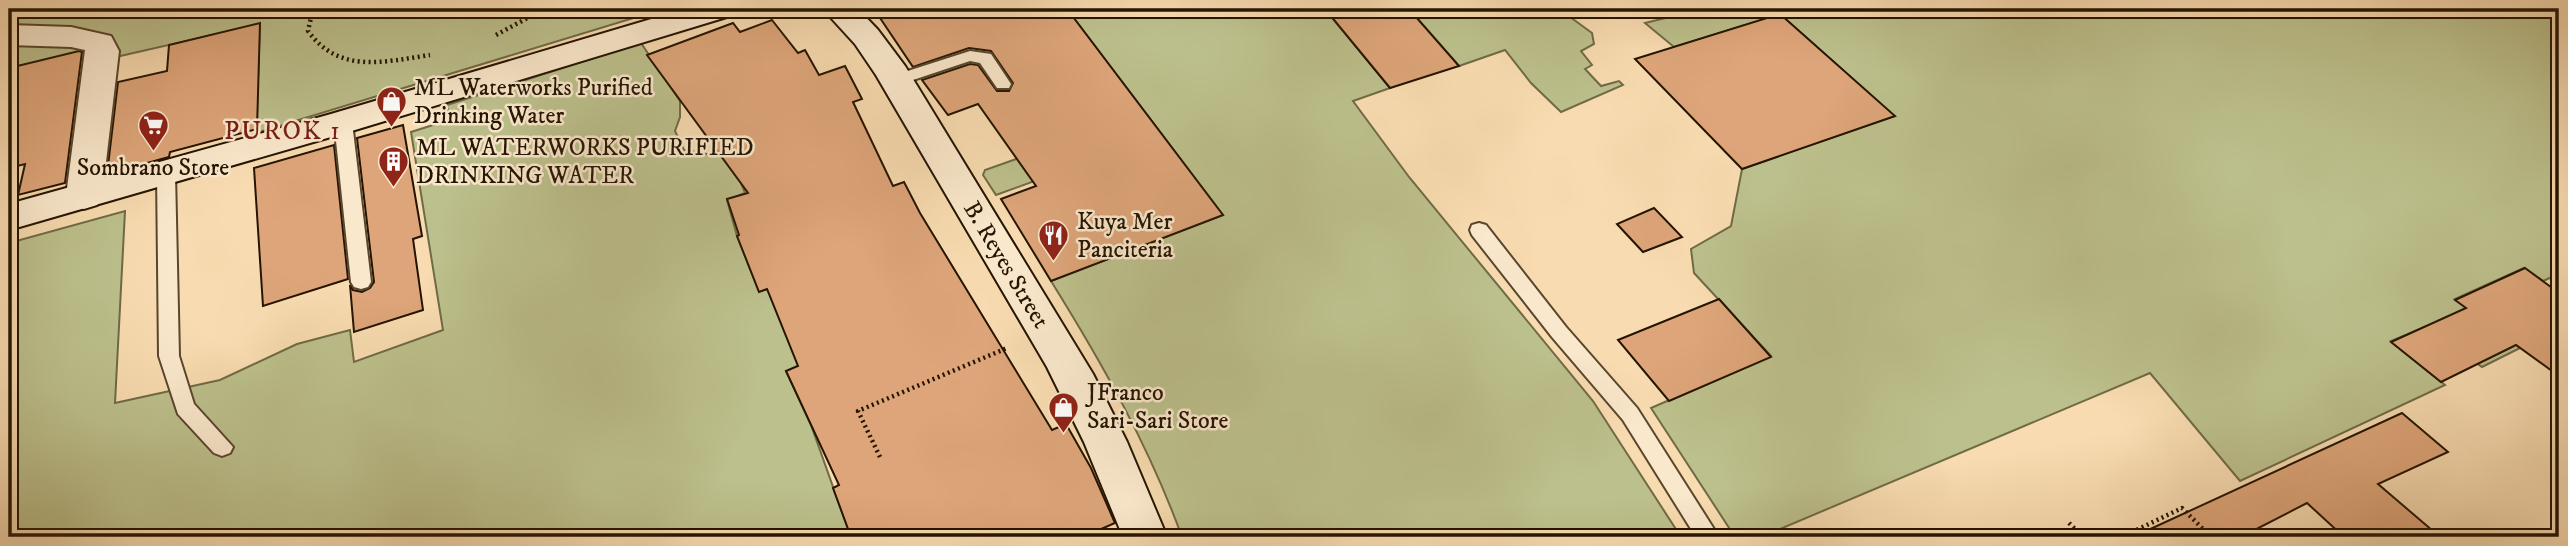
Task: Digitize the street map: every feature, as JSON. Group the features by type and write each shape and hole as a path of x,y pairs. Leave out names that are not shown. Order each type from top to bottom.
{"street":[{"path":"9,217 719,9"},
{"name":"B. Reyes Street","path":"839,9 854,23 895,81 1078,386 1107,445 1145,537"},
{"path":"9,34 71,37 99,43 102,51 83,196"}],"lane":[{"path":"895,81 970,56 985,58 1003,84"},
{"path":"343,121 361,282"},
{"path":"166,173 169,356 185,408 222,447"},
{"path":"1479,230 1559,332 1630,414 1707,537"}],"path":[{"path":"313,9 308,30 323,50 351,60 392,60 432,54"},
{"path":"488,38 544,9"},
{"path":"880,457 858,411 1046,332"},
{"path":"2122,537 2182,508 2211,537"},
{"path":"2069,523 2083,537"}],"green space":[{"path":"9,9 663,9 256,133 260,24 116,57 116,45 9,68"},
{"path":"1062,9 1325,9 1390,88 1353,101 1409,177 1593,401 1681,537 1182,537 1155,470 1123,406 1051,281 1223,215 1073,17 1069,17"},
{"path":"1409,9 1544,9 1570,17 1592,33 1594,44 1581,51 1592,65 1585,69 1601,86 1619,81 1623,85 1561,112 1531,83 1505,50 1459,66"},
{"path":"1702,9 2559,9 2559,282 2552,277 2543,281 2524,268 2455,299 2520,348 2482,367 2427,326 2391,341 2445,385 2240,481 2150,373 1761,537 1735,537 1651,408 1771,356 1694,273 1691,249 1731,226 1742,169 1894,116 1780,14 1674,47 1645,23"},
{"path":"641,43 680,101 680,117 675,131 684,150 707,154 727,148 745,193 727,200 737,236 759,291 767,289 859,340 786,371 811,425 848,529 816,537 734,537 673,531 628,537 9,537 9,243 125,211 115,403 220,380 297,344 350,330 354,362 443,330 411,132 449,120 447,105"},
{"path":"1056,145 1073,167 996,195 983,175 985,170"}],"building":[{"path":"874,9 1067,9 1223,215 1051,281 1001,199 1036,186 978,104 948,115 922,80 970,64 978,65 997,91 1009,91 1013,83 991,51 969,48 913,67"},
{"path":"1325,9 1409,9 1459,66 1390,88"},
{"path":"1780,14 1895,116 1742,169 1635,59"},
{"path":"772,20 798,53 805,50 819,75 845,66 862,99 853,102 893,186 904,182 920,213 1052,430 1066,424 1091,468 1115,523 1083,537 851,537 833,488 839,485 786,371 798,366 767,289 759,292 737,236 739,235 727,199 748,193 647,55 733,23 740,32"},
{"path":"260,23 257,129 170,152 169,157 107,174 118,82 167,71 169,45"},
{"path":"82,52 65,183 18,195 25,164 9,168 9,68"},
{"path":"403,125 422,236 413,239 423,310 354,332 350,285 353,290 362,292 374,282 357,138"},
{"path":"334,145 348,279 263,306 254,168"},
{"path":"1654,208 1682,237 1643,252 1617,224"},
{"path":"2525,268 2559,293 2559,376 2516,345 2441,382 2391,342 2466,308 2455,300"},
{"path":"1719,299 1771,357 1669,401 1618,340"},
{"path":"2402,413 2448,452 2378,484 2440,537 2344,537 2307,503 2241,537 2133,537"}],"place":[{"name":"ML Waterworks Purified Drinking Water","path":"391,129"},
{"name":"Sombrano Store","path":"153,153"},
{"name":"ML WATERWORKS PURIFIED DRINKING WATER","path":"393,189"},
{"name":"Kuya Mer Panciteria","path":"1054,263"},
{"name":"JFranco Sari-Sari Store","path":"1064,434"}],"district":[{"name":"PUROK 1","path":"283,131"}]}
